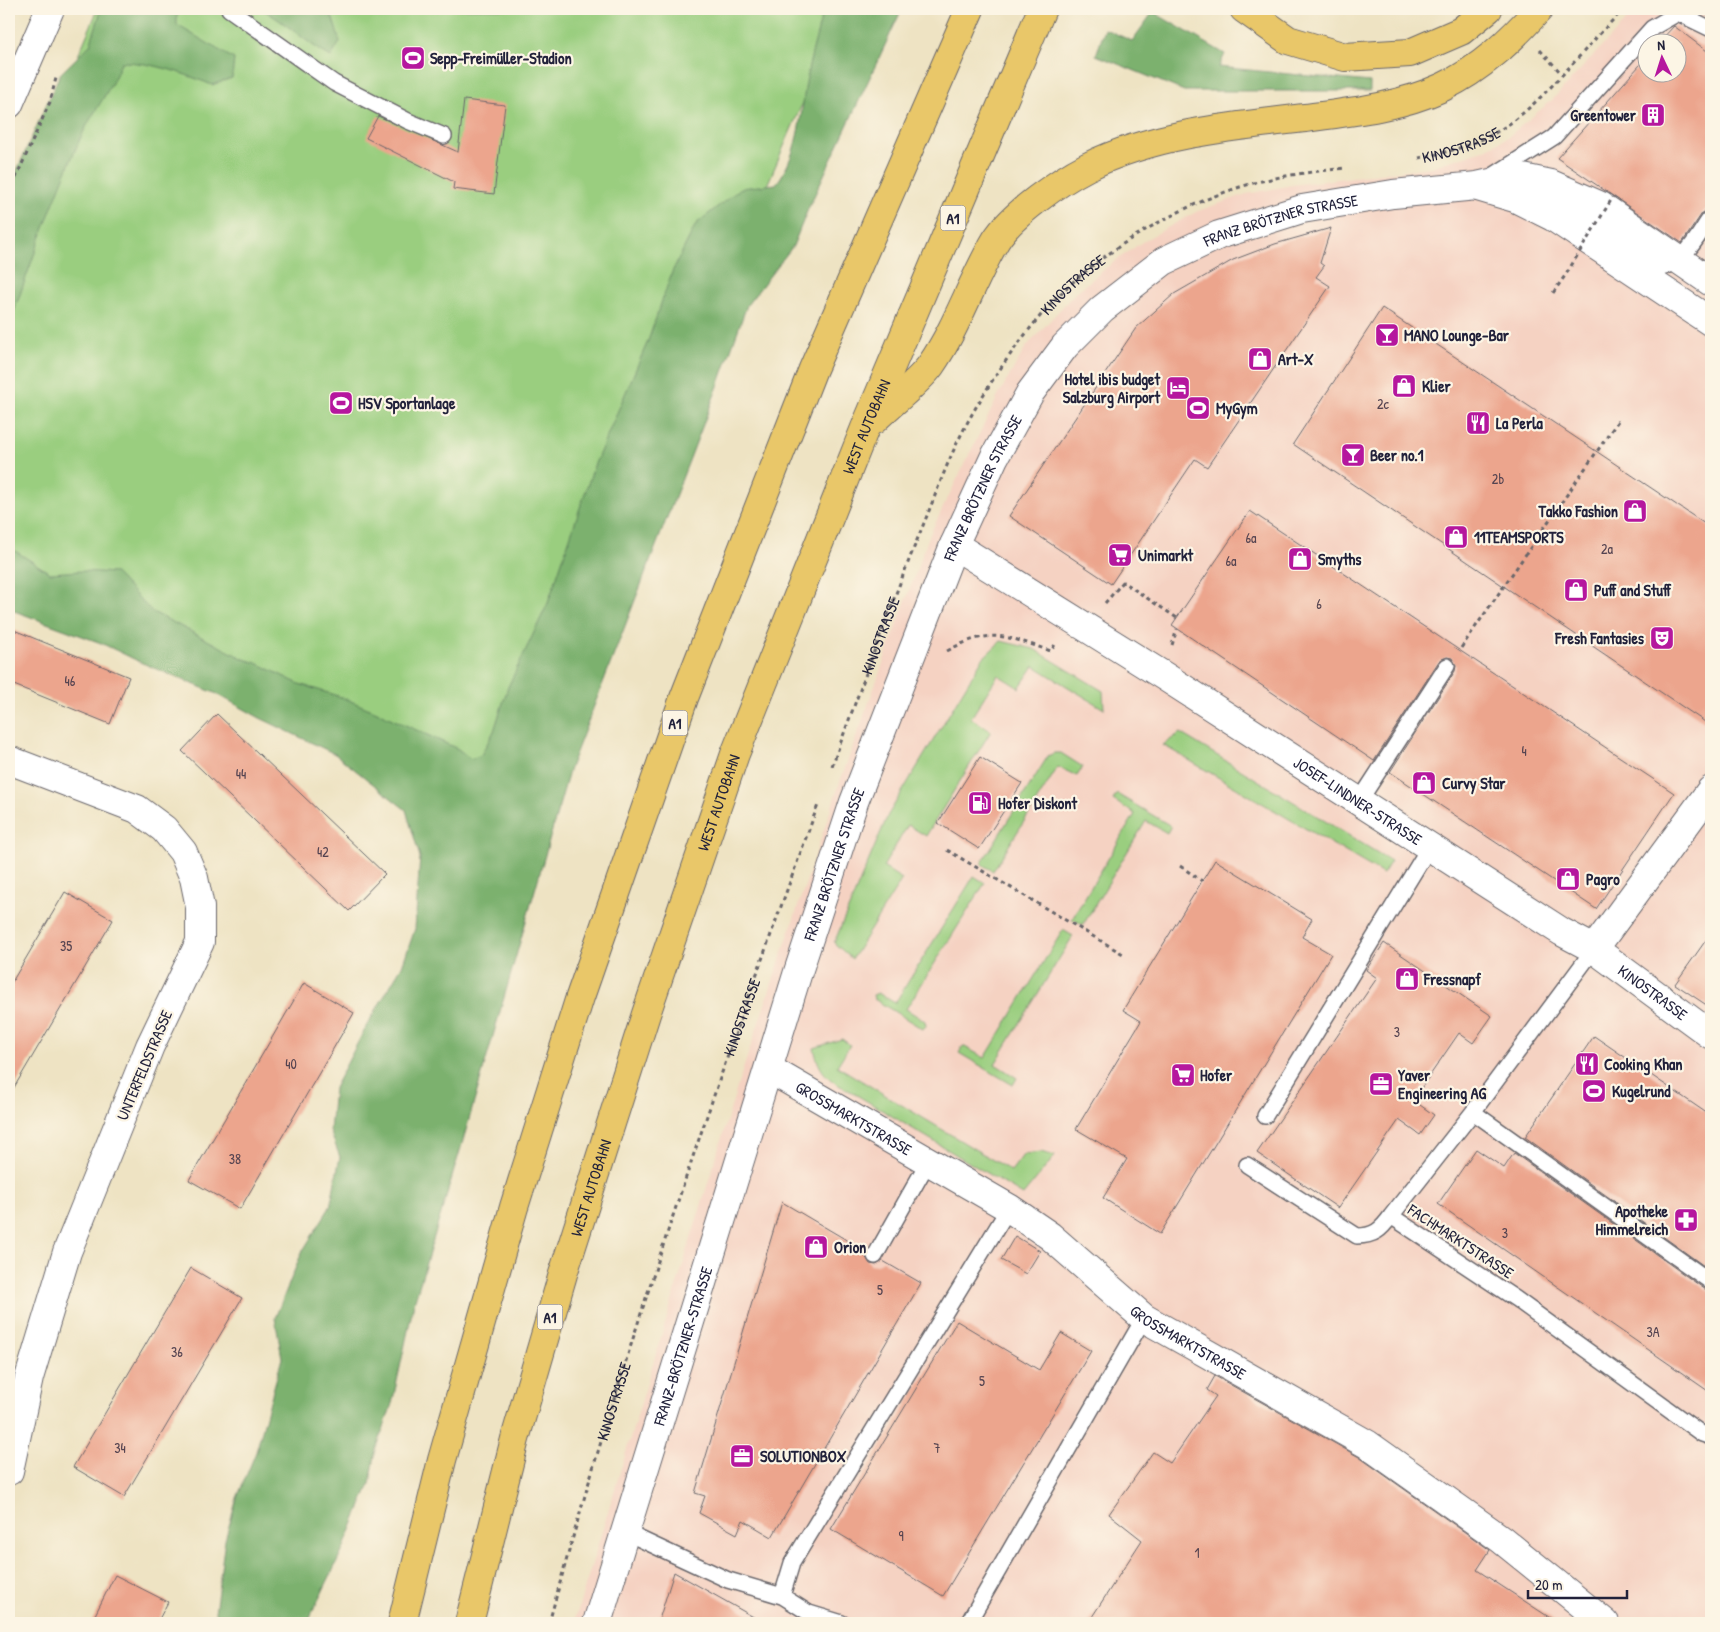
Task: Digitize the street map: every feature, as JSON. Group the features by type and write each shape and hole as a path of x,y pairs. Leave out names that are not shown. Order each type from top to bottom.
{"highway":[{"name":"A1","path":"402,1623 442,1460 517,1198 580,997 684,698 813,369 970,9"},
{"name":"WEST AUTOBAHN","path":"469,1623 515,1438 563,1274 646,1014 735,754 865,428 1042,9"},
{"path":"1244,9 1288,40 1345,56 1410,52 1461,31 1488,9"},
{"path":"865,428 930,366 997,238 1024,211 1051,189 1087,167 1137,148 1196,133 1367,111 1443,87 1482,65 1518,32 1539,9"}],"street":[{"path":"9,104 50,9"},
{"name":"FRANZ BRÖTZNER STRASSE","path":"769,1069 854,802 954,545 994,458 1030,393 1065,346 1102,309 1164,261 1219,234 1302,209 1393,194 1477,186 1518,177 1551,184 1601,206 1640,235 1711,282"},
{"name":"FRANZ BRÖTZNER STRASSE","path":"1477,186 1515,198 1553,217 1711,322"},
{"name":"JOSEF-LINDNER-STRASSE","path":"954,545 1360,800 1562,932 1594,949"},
{"name":"UNTERFELDSTRASSE","path":"9,760 137,809 164,830 183,852 194,878 200,907 200,942 150,1046 67,1252 29,1378 9,1471"},
{"path":"1594,949 1711,790"},
{"name":"KINOSTRASSE","path":"1594,949 1711,1035"},
{"name":"GROSSMARKTSTRASSE","path":"769,1069 1009,1208 1050,1236 1144,1318 1367,1444 1501,1539 1605,1623"},
{"name":"FRANZ-BRÖTZNER-STRASSE","path":"597,1623 769,1069"}],"lane":[{"path":"229,9 334,83 408,121 444,136"},
{"path":"1477,186 1554,137 1652,28 1678,13 1711,29"},
{"path":"1515,198 1531,196 1545,199 1578,214 1660,268 1670,266 1679,260 1711,217"},
{"path":"1360,800 1447,666"},
{"path":"1265,1116 1430,846"},
{"name":"FACHMARKTSTRASSE","path":"1594,949 1473,1112 1391,1216 1516,1299 1702,1434 1711,1437"},
{"path":"1473,1112 1711,1282"},
{"path":"875,1256 928,1162"},
{"path":"1247,1165 1357,1236 1369,1236 1382,1229 1391,1216"},
{"path":"782,1596 792,1563 1009,1208"},
{"path":"968,1623 1144,1318"},
{"path":"625,1532 728,1580 782,1596 809,1613 842,1623"}],"path":[{"name":"KINOSTRASSE","path":"1412,160 1454,150 1492,134 1526,110 1624,9"},
{"path":"1538,48 1562,74"},
{"name":"KINOSTRASSE","path":"830,771 911,555 962,433 1009,356 1048,306 1079,277 1110,254 1160,222 1217,196 1264,181 1355,167"},
{"path":"1553,293 1613,197"},
{"path":"1476,628 1620,418"},
{"name":"KINOSTRASSE","path":"549,1623 586,1488 647,1292 759,965 820,799"},
{"path":"946,850 1123,954"},
{"path":"1180,866 1202,881"}],"shaded area":[{"path":"1637,9 1711,9 1711,1623 574,1623 739,1081 841,779 929,536 999,394 1026,347 1076,292 1111,264 1145,240 1198,211 1247,194 1292,185 1431,167 1483,150 1508,137 1552,100"}],"green space":[{"name":"HSV Sportanlage","path":"98,9 843,9 499,808 9,585 9,217"},
{"path":"100,9 177,9 177,25 234,59 232,78 212,85 167,69 133,62 121,62 112,82 85,129 70,162 9,326 9,188 60,74 90,45"},
{"path":"261,9 326,9 333,19 340,42 331,57"},
{"path":"823,9 902,9 808,209 793,246 747,305 718,386 570,768 462,1144 414,1303 392,1404 376,1450 370,1484 341,1554 307,1623 217,1623 215,1612 225,1540 237,1498 256,1452 282,1358 275,1318 302,1252 330,1207 340,1157 330,1131 334,1088 367,1025 402,966 415,929 420,857 406,810 335,754 260,718 217,694 140,662 101,643 9,609 9,547 50,573 82,571 115,573 151,611 244,659 257,663 299,684 341,697 377,712 458,749 471,759 481,755 494,731 508,687 548,603 594,466 648,341 672,272 696,224 741,188 776,184 791,158 799,128 809,66"},
{"path":"1153,12 1225,54 1219,67 1370,82 1370,91 1184,91 1096,55 1105,29 1132,41"},
{"path":"1001,641 1034,649 1103,691 1104,709 1034,666 1019,688 998,675 971,718 991,731 926,836 908,825 883,867 902,879 852,959 834,943 888,815 983,658"},
{"path":"1180,733 1391,861 1383,874 1163,745"},
{"path":"1054,753 1061,753 1083,767 1077,776 1058,767 993,871 981,864 1048,756"},
{"path":"1117,794 1171,826 1167,833 1146,821 1083,925 1072,919 1135,814 1113,800"},
{"path":"974,876 985,883 906,1009 925,1021 926,1026 923,1029 874,999 873,995 878,993 895,1003"},
{"path":"1063,930 1073,936 995,1064 1017,1078 1013,1085 959,1053 963,1046 985,1058"},
{"path":"842,1039 850,1045 837,1066 1011,1171 1024,1154 1041,1152 1055,1156 1023,1195 830,1079 822,1070 814,1048"}],"building":[{"name":"Greentower","path":"1674,26 1682,32 1668,32"},
{"name":"Greentower","path":"1688,37 1711,54 1711,205 1703,212 1682,243 1557,158 1638,67 1638,82 1688,82"},
{"path":"464,100 505,105 494,194 453,189 454,182 366,138 378,116 458,152"},
{"name":"Hotel ibis budget Salzburg Airport","path":"1331,228 1320,263 1324,266 1316,277 1330,286 1207,467 1195,459 1111,584 1009,516 1136,328 1174,294 1233,260 1275,244"},
{"path":"1382,308 1711,528 1711,726 1293,444"},
{"path":"1250,511 1674,793 1596,909 1390,772 1455,671 1456,666 1452,658 1447,657 1439,661 1374,761 1172,625"},
{"path":"9,628 129,677 110,724 9,683"},
{"path":"217,714 385,874 349,911 182,751"},
{"name":"Hofer Diskont","path":"980,757 1022,783 979,849 938,823"},
{"name":"Hofer","path":"1215,860 1312,919 1302,937 1331,954 1160,1234 1103,1198 1127,1159 1076,1129 1141,1021 1123,1010"},
{"path":"65,892 113,920 9,1096 9,987"},
{"path":"1711,933 1711,1008 1675,984"},
{"path":"1384,943 1492,1016 1473,1043 1459,1033 1413,1100 1434,1115 1420,1135 1399,1120 1338,1208 1257,1153 1377,978 1366,970"},
{"path":"304,983 354,1013 240,1209 189,1180"},
{"path":"1594,1036 1711,1116 1711,1271 1525,1137"},
{"path":"1476,1149 1504,1168 1514,1153 1706,1290 1711,1291 1711,1393 1438,1204"},
{"path":"782,1202 867,1252 866,1257 870,1264 876,1265 883,1261 921,1283 772,1537 743,1520 737,1534 699,1513 705,1496 695,1493"},
{"path":"1015,1236 1040,1251 1026,1274 1001,1260"},
{"path":"191,1268 242,1298 124,1497 73,1467"},
{"path":"957,1321 1039,1370 1061,1333 1091,1351 943,1596 831,1529"},
{"path":"1215,1376 1359,1457 1490,1550 1477,1570 1558,1623 1088,1623 1142,1540 1109,1514 1153,1452 1170,1463 1216,1396 1207,1390"},
{"path":"674,1572 764,1623 658,1623"},
{"path":"115,1575 168,1602 157,1623 91,1623"}],"place":[{"name":"Sepp-Freimüller-Stadion","path":"413,58"},
{"name":"Greentower","path":"1653,115"},
{"name":"MANO Lounge-Bar","path":"1387,335"},
{"name":"Art-X","path":"1260,359"},
{"name":"Klier","path":"1404,386"},
{"name":"Hotel ibis budget Salzburg Airport","path":"1178,388"},
{"name":"HSV Sportanlage","path":"341,403"},
{"name":"MyGym","path":"1198,408"},
{"name":"La Perla","path":"1478,423"},
{"name":"Beer no.1","path":"1353,455"},
{"name":"Takko Fashion","path":"1635,511"},
{"name":"11TEAMSPORTS","path":"1456,537"},
{"name":"Unimarkt","path":"1120,555"},
{"name":"Smyths","path":"1300,559"},
{"name":"Puff and Stuff","path":"1576,590"},
{"name":"Fresh Fantasies","path":"1662,638"},
{"name":"Curvy Star","path":"1424,783"},
{"name":"Hofer Diskont","path":"980,803"},
{"name":"Pagro","path":"1568,879"},
{"name":"Fressnapf","path":"1407,979"},
{"name":"Cooking Khan","path":"1587,1064"},
{"name":"Hofer","path":"1183,1075"},
{"name":"Yaver Engineering AG","path":"1381,1084"},
{"name":"Kugelrund","path":"1594,1091"},
{"name":"Apotheke Himmelreich","path":"1686,1220"},
{"name":"Orion","path":"816,1247"},
{"name":"SOLUTIONBOX","path":"742,1456"}]}
